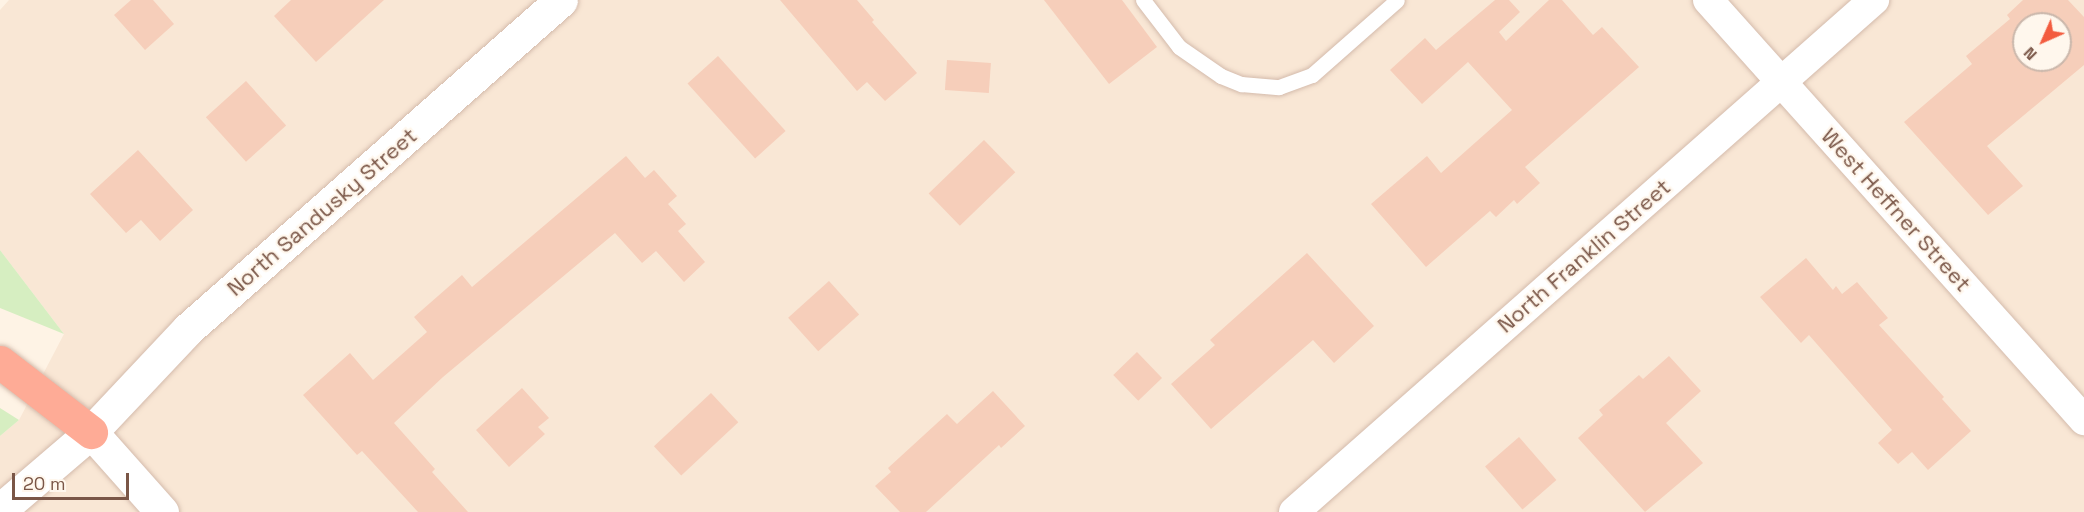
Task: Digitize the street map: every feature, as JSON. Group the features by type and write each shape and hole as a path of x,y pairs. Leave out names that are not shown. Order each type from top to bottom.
{"highway":[{"path":"0,362 91,432"}],"street":[{"name":"North Sandusky Street","path":"0,510 91,432 188,329 561,0"},
{"name":"West Heffner Street","path":"1707,0 2084,420"},
{"name":"North Franklin Street","path":"1294,512 1874,0"},
{"path":"91,432 162,512"}],"lane":[{"path":"1143,0 1179,47 1221,76 1241,84 1279,87 1312,75 1397,0"}],"shaded area":[{"path":"9,0 2084,0 2084,512 0,512 0,436 19,420 64,334 0,250 0,10"}],"green space":[{"path":"0,250 64,334 0,308"},
{"path":"0,408 19,420 0,436"}],"building":[{"path":"131,0 153,0 174,24 145,50 114,15"},
{"path":"291,0 384,0 316,62 274,16"},
{"path":"780,0 857,0 874,20 872,22 917,73 885,101 867,82 857,91"},
{"path":"1044,0 1122,0 1157,47 1109,84"},
{"path":"1495,0 1509,0 1520,12 1499,32 1506,41 1549,0 1562,0 1593,35 1602,27 1639,67 1525,167 1540,183 1517,204 1514,200 1496,217 1490,211 1426,267 1371,204 1427,156 1441,173 1512,110 1468,62 1422,104 1390,70 1425,38 1436,50"},
{"path":"2023,0 2068,0 2084,17 2084,65 1987,146 2023,186 1988,215 1904,122 1972,64 1966,56 2010,19 2007,15"},
{"path":"718,56 786,131 755,158 688,83"},
{"path":"947,60 991,63 989,93 945,90"},
{"path":"246,81 286,126 246,162 206,117"},
{"path":"984,140 1015,172 960,226 929,193"},
{"path":"138,150 193,210 160,241 141,220 126,233 90,194"},
{"path":"626,156 645,178 654,170 677,196 668,204 686,224 678,231 705,262 684,282 656,251 642,263 615,233 443,377 394,423 435,469 432,472 468,512 418,512 362,451 357,455 303,395 350,353 373,380 427,332 414,317 462,275 472,287"},
{"path":"1307,253 1374,326 1334,363 1313,340 1211,429 1171,384 1215,345 1210,340"},
{"path":"1806,258 1833,290 1836,286 1842,294 1857,282 1888,318 1879,325 1944,397 1942,399 1971,431 1928,470 1912,452 1898,464 1878,443 1892,430 1809,335 1801,343 1760,297"},
{"path":"829,281 859,314 818,351 788,318"},
{"path":"1137,352 1162,378 1138,401 1113,375"},
{"path":"1669,356 1701,391 1666,423 1703,463 1645,512 1578,438 1603,415 1599,410 1639,375 1643,379"},
{"path":"522,388 549,418 538,427 545,434 509,467 476,430"},
{"path":"993,391 1025,426 1001,448 999,445 926,512 900,512 875,486 891,472 888,468 947,414 957,424"},
{"path":"711,393 738,422 681,475 654,446"},
{"path":"1519,437 1556,480 1522,510 1485,467"}]}
